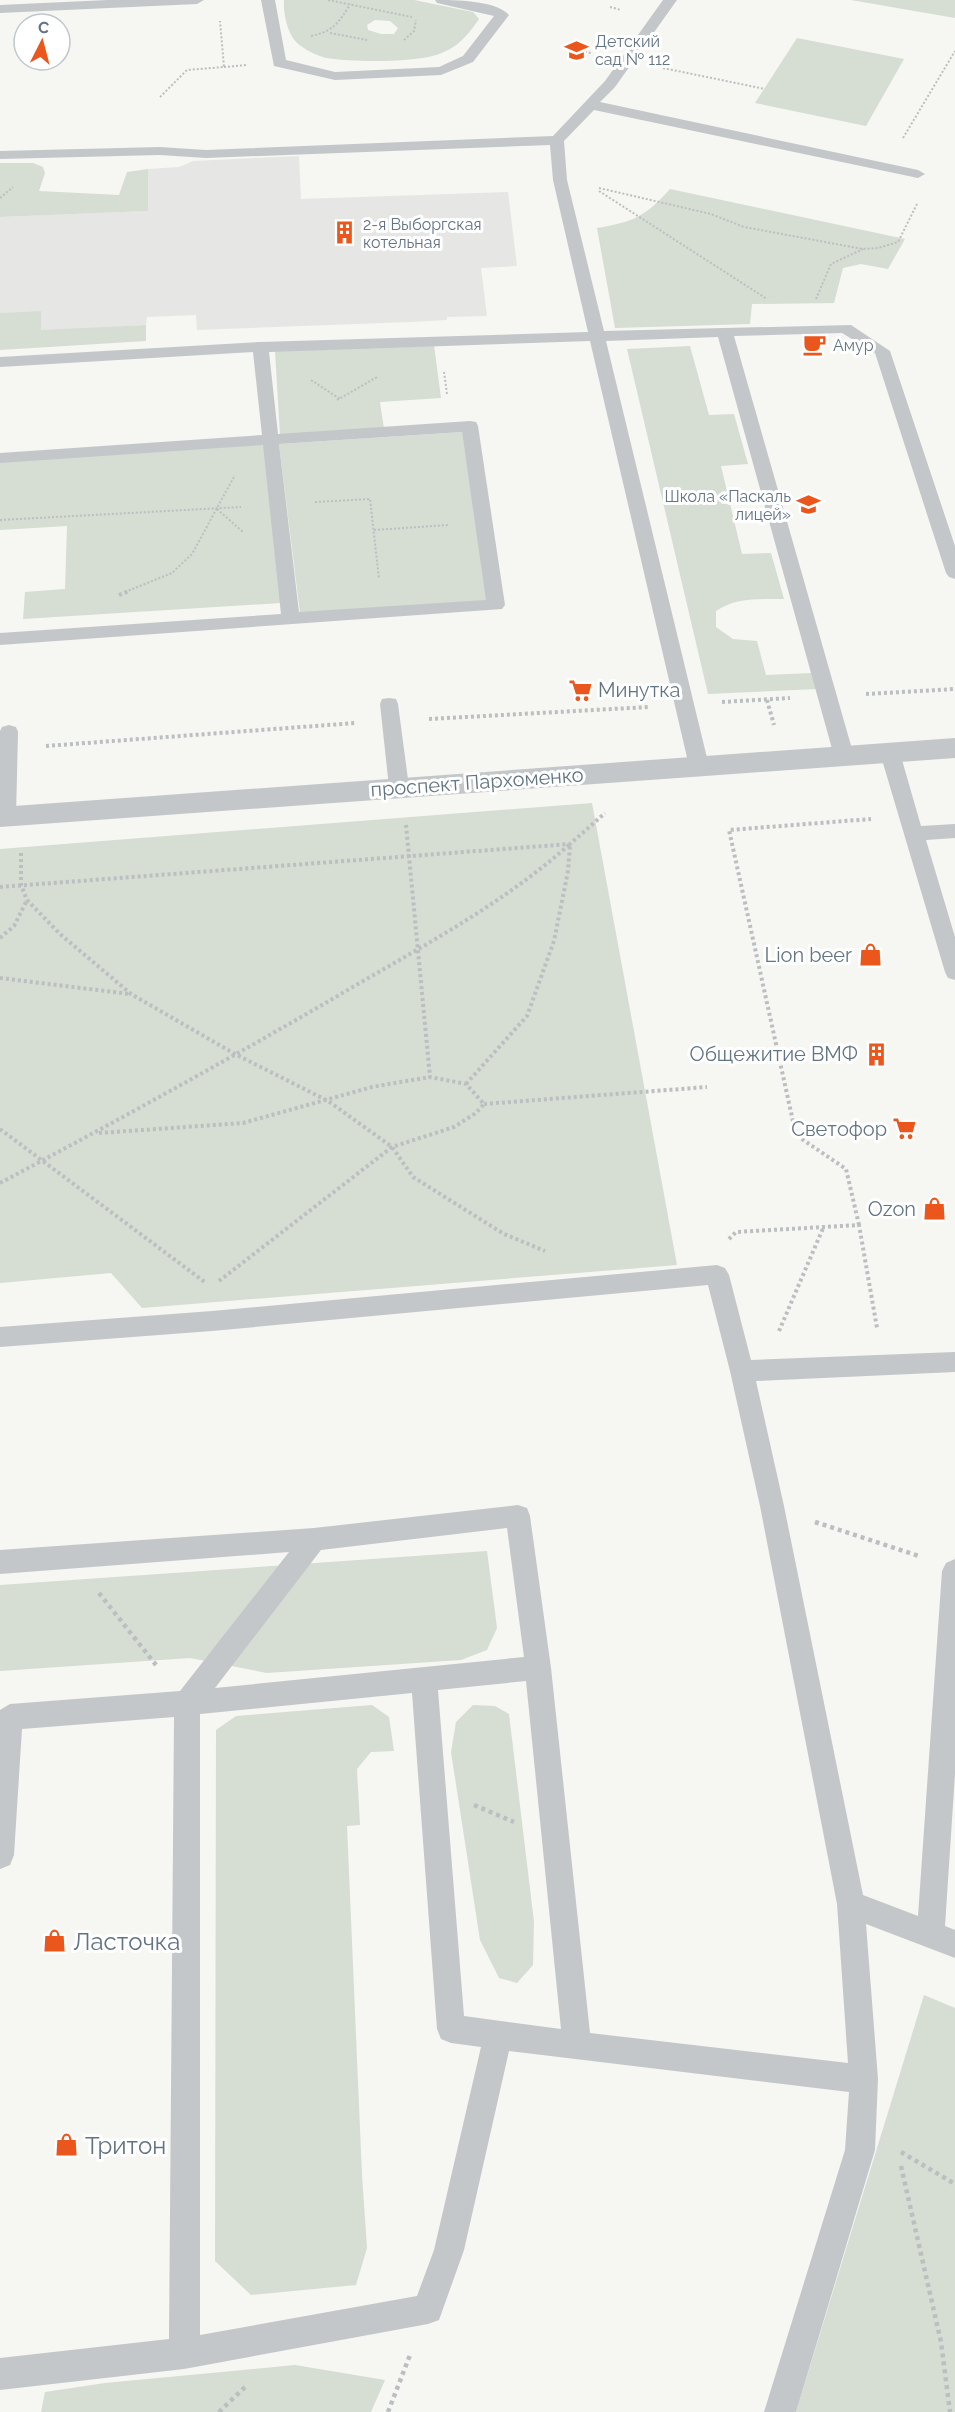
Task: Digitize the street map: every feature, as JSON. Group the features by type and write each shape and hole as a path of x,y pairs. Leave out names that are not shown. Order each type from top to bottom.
{"street":[{"name":"проспект Пархоменко","path":"3,817 955,748"}],"lane":[{"path":"0,9 197,0"},
{"path":"268,0 279,63 335,76 441,71 468,59 502,15 494,10 442,0"},
{"path":"0,155 160,151 206,154 557,140 592,105 670,0"},
{"path":"592,105 918,174"},
{"path":"557,140 560,180 699,766"},
{"path":"0,362 260,347 845,328 882,351 955,573"},
{"path":"725,333 844,756"},
{"path":"260,347 291,619"},
{"path":"0,458 470,426 496,605 0,639"},
{"path":"383,613 385,633"},
{"path":"391,712 399,788"},
{"path":"3,817 9,740"},
{"path":"890,753 955,972"},
{"path":"914,833 955,831"},
{"path":"0,1337 212,1321 717,1275 742,1371 772,1506 851,1904 864,2079 860,2150 780,2412"},
{"path":"742,1371 955,1362"},
{"path":"0,1562 314,1539 518,1516 538,1668 577,2046"},
{"path":"184,2353 187,1703 314,1539"},
{"path":"851,1904 943,1940 955,1570"},
{"path":"0,1855 10,1717 187,1703 538,1668"},
{"path":"424,1681 430,1785 451,2029 864,2079"},
{"path":"0,2374 184,2353 428,2309 449,2250 498,2035"}],"path":[{"path":"328,0 416,18"},
{"path":"330,33 342,20 350,4"},
{"path":"160,97 187,70 224,67 219,16"},
{"path":"275,43 330,33 368,40"},
{"path":"396,40 404,39"},
{"path":"577,50 765,89"},
{"path":"886,167 955,51"},
{"path":"862,249 831,264 816,298 814,329 594,187 711,214 744,227 862,249 878,248 898,242 919,201 918,174"},
{"path":"0,192 8,191"},
{"path":"439,341 452,427"},
{"path":"260,347 391,431"},
{"path":"330,404 380,375"},
{"path":"119,595 172,573 192,554 240,466 270,439"},
{"path":"277,505 370,499 383,613"},
{"path":"0,520 217,508"},
{"path":"374,531 484,523"},
{"path":"9,740 391,712 684,705 955,689"},
{"path":"0,1183 95,1134 468,920 547,866 612,807"},
{"path":"405,819 430,1077"},
{"path":"877,819 729,830 796,1135 846,1169 859,1224 878,1330"},
{"path":"0,887 570,844"},
{"path":"466,1084 527,1016 554,941 568,871 570,844"},
{"path":"21,850 21,885 27,900 60,934 131,994 235,1054 328,1101 392,1147 413,1177 504,1234 547,1252"},
{"path":"0,938 14,926 27,900"},
{"path":"0,978 131,994"},
{"path":"95,1134 243,1123 372,1087 430,1077 466,1084 484,1104"},
{"path":"484,1104 707,1087"},
{"path":"0,1129 211,1287 392,1147 426,1138 474,1118 484,1104"},
{"path":"728,1240 736,1232 859,1224"},
{"path":"781,1327 824,1226"},
{"path":"772,1506 893,1550 924,1557"},
{"path":"70,1557 187,1703"},
{"path":"430,1785 555,1841"},
{"path":"897,2150 941,2342 950,2412"},
{"path":"387,2412 428,2309"}],"shaded area":[{"path":"284,0 414,0 473,12 479,19 461,41 435,55 405,60 353,60 326,58 301,46 290,32","holes":["375,20 390,21 398,28 394,34 381,34 368,30 367,25"]},
{"path":"851,0 955,0 955,18"},
{"path":"797,38 904,59 866,126 755,103"},
{"path":"299,156 301,199 508,192 517,266 481,268 487,316 447,317 447,320 411,322 197,330 196,315 147,317 146,325 41,331 41,312 0,313 0,217 148,211 148,169 179,167 193,161"},
{"path":"0,163 33,163 43,167 45,173 39,191 119,195 127,172 148,169 148,211 0,217"},
{"path":"670,189 905,239 888,269 861,264 843,268 834,303 752,304 750,324 615,328 597,228 638,217"},
{"path":"41,311 41,330 146,325 146,341 0,350 0,313"},
{"path":"434,345 441,398 380,402 384,429 280,435 275,351"},
{"path":"690,346 709,415 734,414 748,464 721,466 742,554 771,553 784,599 748,600 724,606 716,611 716,627 733,639 757,641 766,675 812,673 817,689 708,694 627,349"},
{"path":"462,432 488,601 300,613 279,444"},
{"path":"260,444 266,447 281,603 23,619 25,592 65,589 67,526 0,530 0,462"},
{"path":"592,803 677,1265 142,1308 111,1273 0,1283 0,849"},
{"path":"487,1551 497,1628 487,1650 461,1660 267,1673 190,1658 0,1671 0,1585"},
{"path":"372,1705 389,1717 394,1751 371,1752 357,1769 360,1825 347,1826 367,2248 356,2285 251,2295 215,2261 216,1730 236,1716"},
{"path":"473,1705 495,1706 509,1714 534,1922 533,1965 517,1983 499,1978 480,1940 451,1752 456,1722"},
{"path":"924,1995 955,2008 955,2412 796,2412"},
{"path":"295,2365 385,2380 371,2412 41,2412 45,2392 105,2383"}],"place":[{"name":"Детский сад № 112","path":"577,50"},
{"name":"2-я Выборгская котельная","path":"345,233"},
{"name":"Амур","path":"815,345"},
{"name":"Школа «Паскаль лицей»","path":"809,505"},
{"name":"Минутка","path":"580,690"},
{"name":"Lion beer","path":"870,955"},
{"name":"Общежитие ВМФ","path":"876,1054"},
{"name":"Светофор","path":"905,1129"},
{"name":"Ozon","path":"934,1209"},
{"name":"Ласточка","path":"55,1941"},
{"name":"Тритон","path":"67,2145"}]}
